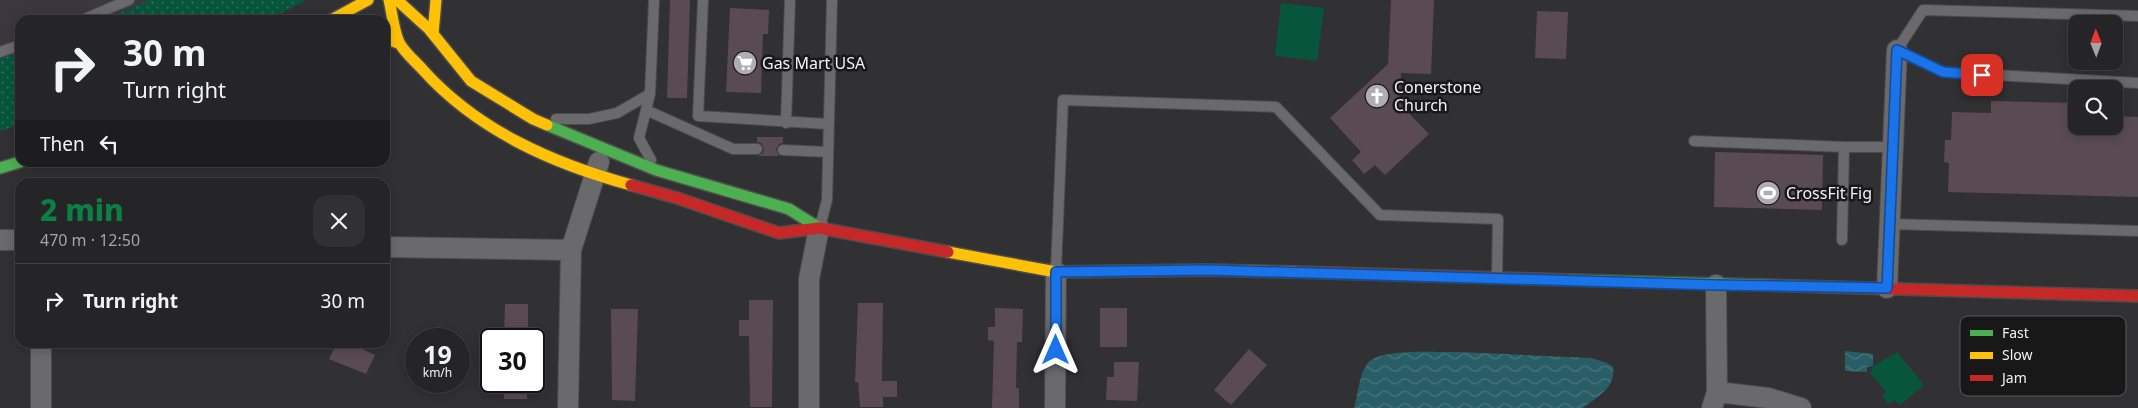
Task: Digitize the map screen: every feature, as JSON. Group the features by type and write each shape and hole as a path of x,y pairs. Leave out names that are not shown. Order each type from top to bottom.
{"main road":[{"path":"340,15 368,0"},
{"path":"389,0 400,44"},
{"path":"397,0 432,34 472,81 533,119 656,170 789,209 819,228"},
{"path":"432,34 436,0"},
{"path":"390,40 400,44 436,84 474,116 522,145 595,175 678,198 779,233 819,228 1056,272 1208,270 2138,296"},
{"path":"0,168 15,164"}],"street":[{"path":"1887,288 1897,50"},
{"path":"568,408 570,250 604,148"},
{"path":"809,408 809,279 819,228"},
{"path":"0,240 15,240"},
{"path":"390,247 570,250"},
{"path":"1055,408 1056,272"},
{"path":"1716,285 1714,400 1768,398 1801,408"},
{"path":"41,348 41,408"}],"lane":[{"path":"94,15 129,0"},
{"path":"654,0 650,94 639,138 656,170"},
{"path":"693,131 698,116 703,0"},
{"path":"786,123 790,0"},
{"path":"819,228 827,200 832,0"},
{"path":"2138,16 1923,10 1897,50 1943,72 2138,83"},
{"path":"0,52 15,47"},
{"path":"533,119 589,119 616,113 650,94"},
{"path":"1056,272 1063,100 1276,106 1380,215 1498,219 1497,278"},
{"path":"646,110 733,149 757,149"},
{"path":"698,116 786,123 828,124"},
{"path":"1694,141 1893,148"},
{"path":"1842,240 1844,147"},
{"path":"783,150 828,152"},
{"path":"1890,224 2138,230"}],"shaded area":[{"path":"0,0 158,0 122,15 15,15 15,55 0,61"}],"green space":[{"path":"150,0 306,0 278,15 115,15"},
{"path":"1281,3 1324,8 1317,61 1275,56"},
{"path":"15,54 15,126 0,131 0,59"},
{"path":"1897,352 1924,385 1900,405 1894,400 1888,404 1882,396 1886,392 1870,373 1873,366"}],"water":[{"path":"1845,351 1873,354 1873,366 1867,367 1867,372 1845,371"},
{"path":"1460,352 1591,358 1613,367 1612,381 1599,396 1583,408 1354,408 1362,374 1367,364 1373,359 1396,353"}],"building":[{"path":"670,0 690,0 687,98 667,98"},
{"name":"Conerstone Church","path":"1391,0 1434,0 1431,74 1401,73 1400,104 1429,134 1385,175 1375,165 1364,174 1352,160 1361,152 1330,118 1388,64"},
{"name":"Gas Mart USA","path":"730,8 769,10 768,34 763,34 761,93 726,92"},
{"path":"1537,11 1568,12 1566,59 1535,58"},
{"path":"1991,101 2068,103 2068,135 2123,135 2123,116 2138,117 2138,197 1948,192 1949,163 1944,162 1945,140 1951,140 1952,112 1991,113"},
{"path":"757,137 783,137 783,143 779,144 776,149 779,156 758,156 763,153 764,149 761,143 757,142"},
{"name":"CrossFit Fig","path":"1715,152 1823,155 1822,210 1714,207"},
{"path":"749,300 773,300 772,407 750,407 749,336 739,336 739,320 749,320"},
{"path":"858,303 883,303 882,381 897,381 897,397 883,397 883,407 860,407 858,382 855,382"},
{"path":"505,304 528,304 528,328 504,328"},
{"path":"995,308 1023,309 1022,342 1017,342 1016,388 1019,388 1019,408 992,408 994,341 988,340 988,327 995,327"},
{"path":"1100,308 1127,308 1127,347 1100,347"},
{"path":"611,309 638,309 635,401 612,400"},
{"path":"334,348 360,348 375,355 366,374 329,359"},
{"path":"1249,349 1267,365 1231,405 1214,390"},
{"path":"1114,362 1139,362 1137,401 1106,400 1107,377 1114,377"},
{"path":"504,393 527,393 527,399 504,399"}],"traffic: fast":[{"path":"547,125 656,170 789,209 819,228"},
{"path":"0,168 15,164"},
{"path":"1569,280 1796,286"}],"traffic: slow":[{"path":"340,15 368,0"},
{"path":"389,0 396,35 402,48 445,92 468,111 493,128 546,155 602,177 631,185"},
{"path":"397,0 429,29 471,81 533,119 547,125"},
{"path":"433,34 436,0"},
{"path":"390,40 400,44"},
{"path":"948,252 1056,272 1208,270 1295,272"}],"traffic: jam":[{"path":"631,185 677,198 779,233 819,228 948,252"},
{"path":"1295,272 1569,280"},
{"path":"1796,286 2138,296"}],"place":[{"name":"Gas Mart USA","path":"745,63"},
{"name":"Conerstone Church","path":"1377,96"},
{"name":"CrossFit Fig","path":"1768,193"}],"route":[{"path":"1056,350 1056,272 1208,270 1716,285 1887,288 1897,50 1943,72 1982,75"}]}
